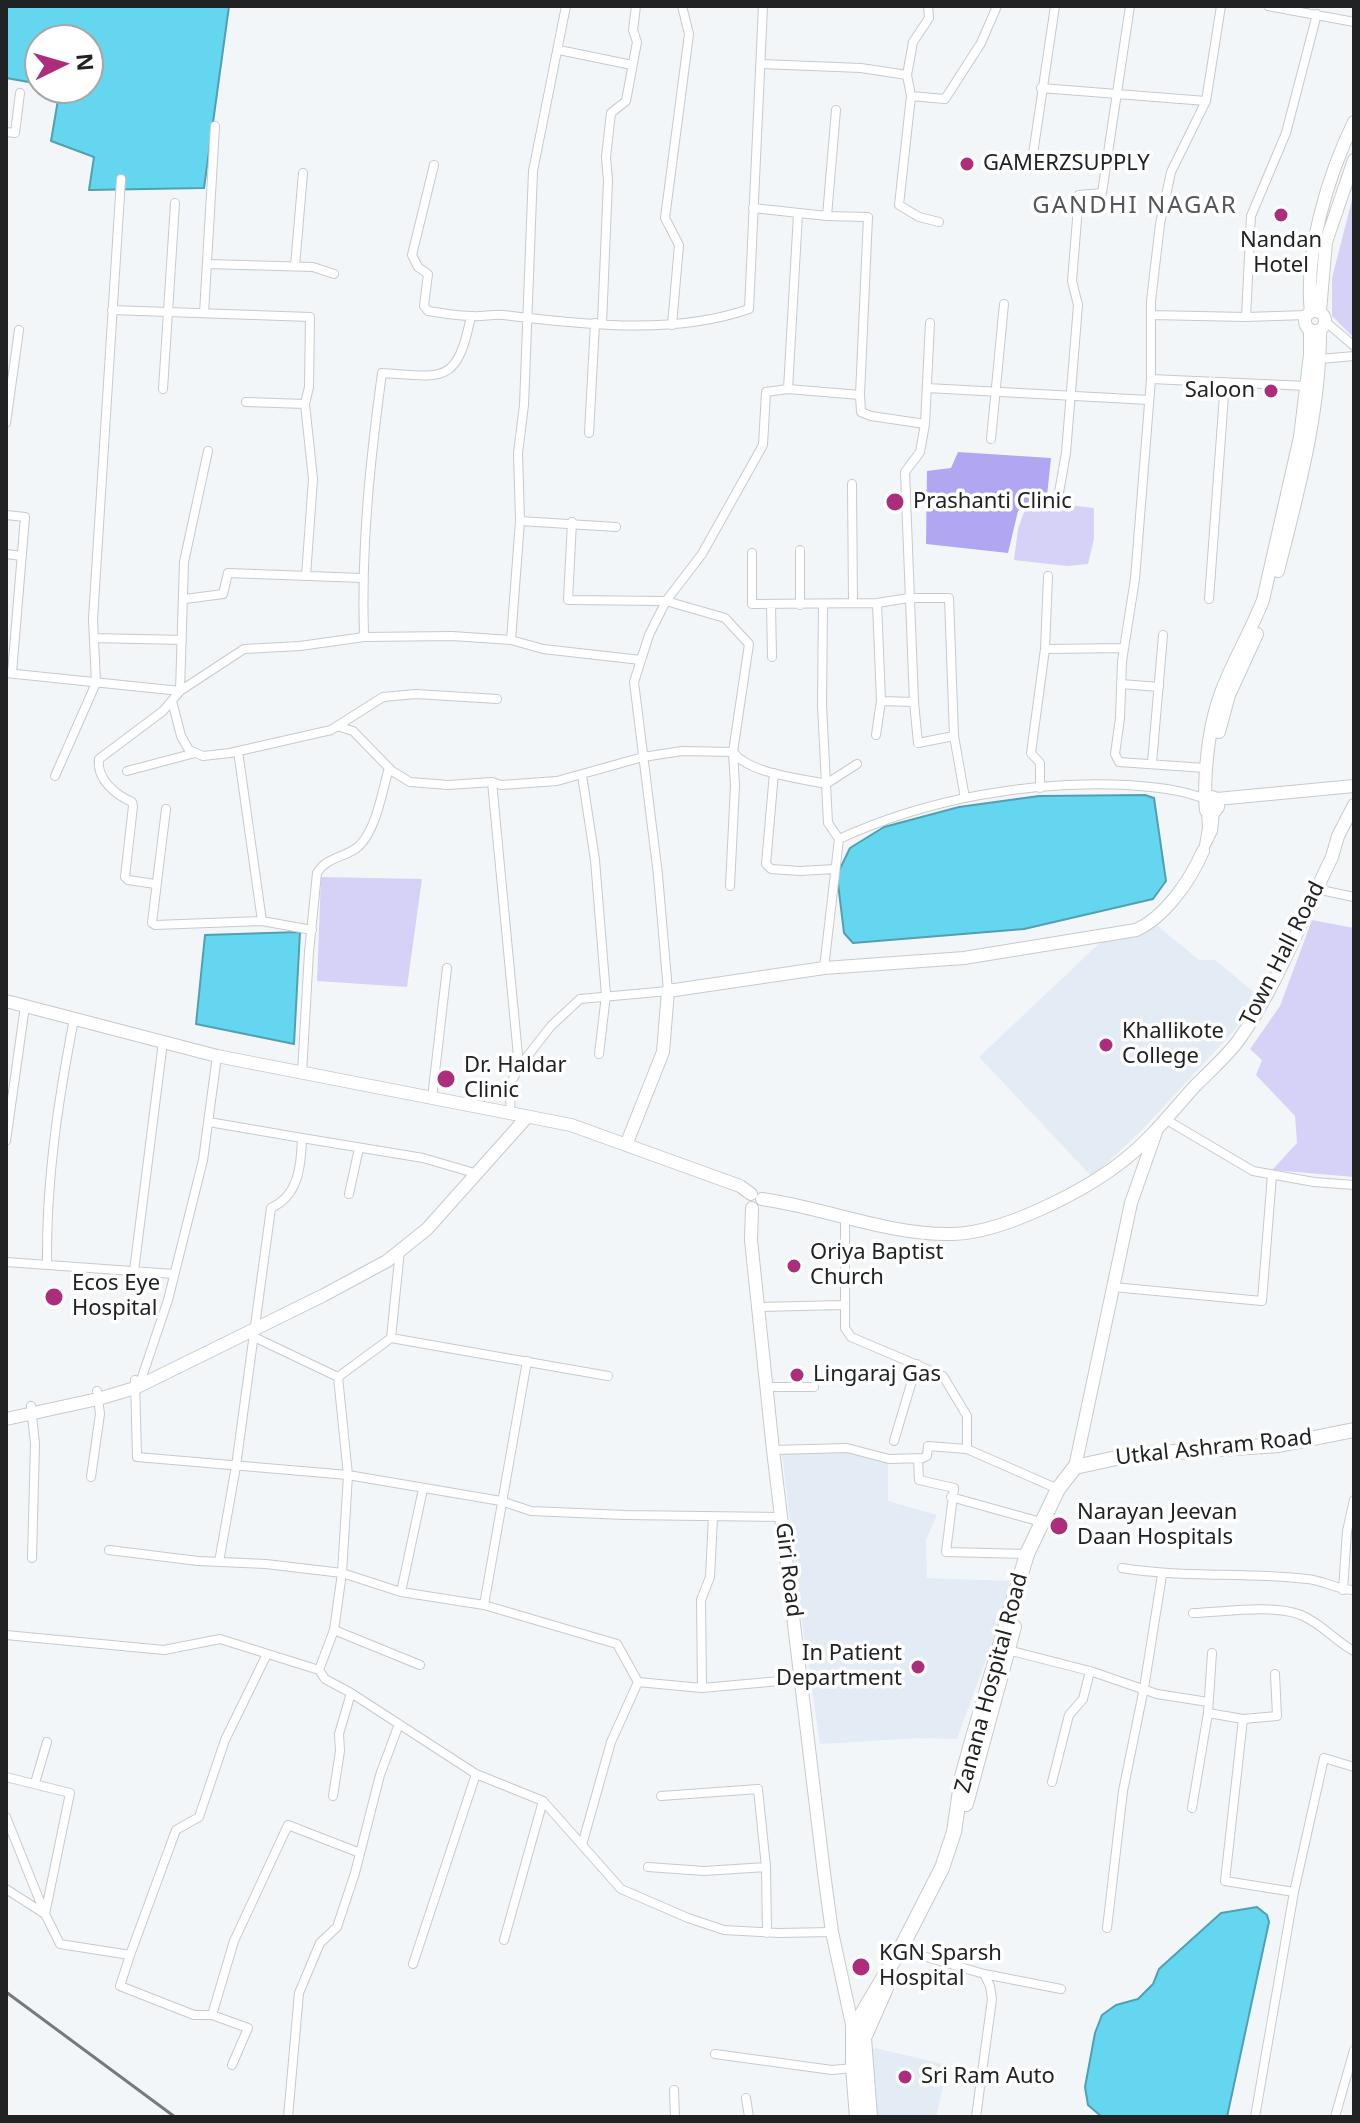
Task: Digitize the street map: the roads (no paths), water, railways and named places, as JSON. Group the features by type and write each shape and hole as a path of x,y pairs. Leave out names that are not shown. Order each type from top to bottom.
{"main road":[{"name":"Utkal Ashram Road","path":"1075,1467 1130,1455 1279,1445 1354,1430"},
{"name":"Zanana Hospital Road","path":"906,1950 942,1868 954,1832 962,1777 1027,1554 1041,1522 1075,1467"},
{"path":"857,2117 853,2068 858,2033 906,1950 946,1869 975,1774 1026,1576 1063,1486"},
{"path":"858,2033 870,2117"}],"street":[{"path":"511,640 520,521 518,453 524,405 533,171 566,6"},
{"path":"589,433 608,181 606,157 609,127 611,113 626,101 637,42 633,30 636,6"},
{"path":"672,325 679,245 665,218 689,34 682,6"},
{"path":"434,165 412,255 418,267 428,274 424,306 428,311 471,316 672,325 732,315 749,309 763,6"},
{"path":"928,6 929,18 913,42 907,75 911,96 899,205 919,217 939,222"},
{"path":"911,96 945,99 981,43 997,6"},
{"path":"1032,161 1055,6"},
{"path":"1058,498 1066,453 1078,305 1072,281 1079,195 1102,193 1130,6"},
{"path":"1205,768 1119,762 1115,754 1124,648 1135,579 1151,379 1151,315 1160,224 1171,172 1206,101 1221,6"},
{"path":"1268,6 1354,20"},
{"path":"1246,317 1251,216 1286,133 1317,14"},
{"path":"559,50 632,65"},
{"path":"761,64 861,68 907,75"},
{"path":"1041,88 1206,101"},
{"path":"6,132 15,133 20,93"},
{"path":"827,216 836,110"},
{"path":"519,1116 511,1083 519,1067 551,1026 580,999 668,991 824,968 964,958 1136,930 1151,923 1169,903 1189,878 1213,831 1211,764 1229,695 1266,616 1308,449 1320,359 1309,275 1312,246 1354,122"},
{"path":"204,313 215,126"},
{"path":"1212,804 1205,768 1220,693 1263,600 1300,437 1326,242 1354,160"},
{"path":"295,266 303,173"},
{"path":"55,776 96,682 94,638 121,179"},
{"path":"163,389 175,203"},
{"path":"753,208 798,214 868,217 861,412 925,424"},
{"path":"788,389 798,214"},
{"path":"207,264 313,267 334,274"},
{"path":"991,439 1004,304"},
{"path":"112,310 310,317 309,387 305,404 313,479 306,576"},
{"path":"1151,315 1315,320 1354,346"},
{"path":"364,637 362,578 369,477 382,373 444,374 461,354 471,316"},
{"path":"930,323 925,424 920,452 905,472 914,702 918,743 954,736"},
{"path":"6,423 19,330"},
{"path":"1320,359 1354,356"},
{"path":"1151,379 1307,386"},
{"path":"1209,599 1225,382"},
{"path":"927,388 1149,400"},
{"path":"626,1145 663,1052 668,991 658,875 634,682 649,635 666,601 702,554 763,445 766,392 788,389 860,395"},
{"path":"246,402 305,404"},
{"path":"180,691 184,562 208,451"},
{"path":"852,484 853,603"},
{"path":"6,515 25,517 9,673 180,691"},
{"path":"520,521 616,527"},
{"path":"572,522 568,600 666,601 725,618 749,644 733,752 735,785 730,886"},
{"path":"800,550 800,605"},
{"path":"752,553 752,604 877,603 909,598 949,598 954,736 965,798"},
{"path":"6,554 22,556"},
{"path":"185,599 223,594 228,573 362,578"},
{"path":"1040,788 1040,763 1031,753 1045,649 1048,576"},
{"path":"876,735 881,701 877,603"},
{"path":"771,604 772,657"},
{"path":"823,604 822,705 828,823 839,839 824,968"},
{"path":"1152,763 1163,635"},
{"path":"155,884 125,877 133,806 132,802 116,796 98,770 99,759 163,711 180,691 244,649 300,646 364,637 452,636 511,640 543,649 641,660"},
{"path":"94,638 182,640"},
{"path":"1045,649 1124,648"},
{"path":"1121,684 1159,687"},
{"path":"172,701 181,736 189,750 203,756 331,730 383,697 416,694 497,699"},
{"path":"881,701 914,702"},
{"path":"337,726 353,731 389,768 410,782 448,785 543,782 582,775 643,757 682,751 733,752"},
{"path":"238,751 262,921"},
{"path":"127,771 196,752"},
{"path":"733,752 740,761 774,773 826,784 857,764"},
{"path":"302,1073 317,873 321,865 356,849 362,843 369,831 389,768"},
{"path":"774,773 766,864 771,869 834,869"},
{"path":"582,775 595,860 606,995 599,1054"},
{"path":"492,782 519,1067"},
{"path":"839,839 911,810 965,798 1087,782 1161,787 1212,804 1354,788"},
{"name":"Town Hall Road","path":"1332,857 1338,836 1354,805"},
{"path":"166,809 152,923 262,921 312,930"},
{"name":"Town Hall Road","path":"6,1001 217,1056 571,1125 740,1186 755,1200 933,1234 982,1230 1016,1219 1076,1191 1124,1160 1237,1042 1267,991 1332,857 1354,823"},
{"path":"1316,889 1354,897"},
{"path":"432,1098 447,968"},
{"path":"6,1141 25,1006"},
{"path":"47,1265 52,1141 74,1019"},
{"path":"134,1271 163,1042"},
{"path":"217,1056 203,1160 174,1274 137,1381 137,1457 348,1475 501,1501 531,1511 781,1517"},
{"path":"391,1338 400,1248 519,1116"},
{"path":"6,1419 98,1395 137,1381 255,1328 400,1248 427,1229 519,1116"},
{"path":"209,1122 423,1158 471,1172"},
{"path":"1075,1467 1141,1171 1161,1124 1253,1171 1314,1182 1354,1185"},
{"path":"219,1562 236,1466 271,1208 283,1201 296,1183 302,1138"},
{"path":"349,1194 359,1148"},
{"path":"1124,1160 1141,1171"},
{"path":"1113,1287 1262,1301 1272,1175"},
{"name":"Giri Road","path":"755,1200 751,1240 773,1450 832,1932 858,2033"},
{"path":"845,1218 845,1328 851,1337 943,1376 967,1416 967,1449"},
{"path":"6,1262 174,1274"},
{"path":"758,1307 844,1305"},
{"path":"255,1328 338,1377"},
{"path":"338,1377 391,1338 608,1376"},
{"path":"484,1605 527,1361"},
{"path":"894,1441 917,1364"},
{"path":"319,1670 334,1630 342,1573 348,1475 338,1377"},
{"path":"767,1387 814,1387"},
{"path":"91,1477 100,1414 98,1395"},
{"path":"6,1411 31,1410"},
{"path":"31,1410 35,1444 32,1558"},
{"path":"773,1450 847,1448 889,1459 918,1459 927,1456 928,1446 967,1449 1063,1486"},
{"path":"918,1459 919,1480 954,1488 946,1552 1027,1554"},
{"path":"401,1592 423,1489"},
{"path":"951,1497 1041,1522"},
{"path":"1343,1590 1347,1531 1354,1500"},
{"path":"702,1688 701,1600 710,1577 713,1517"},
{"path":"109,1550 342,1573 401,1592 484,1605 617,1644 638,1682"},
{"path":"1122,1568 1162,1575 1309,1579 1343,1590 1354,1590"},
{"path":"1107,1928 1123,1791 1162,1575"},
{"path":"1193,1613 1281,1610 1300,1614 1321,1627 1335,1641 1354,1651"},
{"path":"334,1630 420,1665"},
{"path":"6,1635 164,1650 220,1639 319,1670 325,1679 476,1774 543,1801 621,1889 652,1904 724,1930 832,1932"},
{"path":"1008,1650 1090,1671 1157,1694 1208,1702"},
{"path":"1192,1808 1208,1713 1212,1653"},
{"path":"232,2065 248,2028 212,2015 194,2015 120,1986 176,1830 199,1817 225,1740 267,1654"},
{"path":"1052,1782 1069,1715 1083,1699 1090,1671"},
{"path":"1208,1713 1243,1719 1277,1716 1275,1674"},
{"path":"638,1682 702,1688 802,1679"},
{"path":"582,1845 611,1742 638,1682"},
{"path":"333,1796 340,1751 339,1734 351,1693"},
{"path":"1243,1719 1225,1881 1294,1892"},
{"path":"288,2117 299,1993 320,1943 337,1927 380,1775 399,1724"},
{"path":"35,1783 47,1742"},
{"path":"1255,2117 1294,1892 1324,1758 1354,1767"},
{"path":"413,1964 476,1774"},
{"path":"6,1777 70,1793 45,1914"},
{"path":"661,1796 758,1789 766,1867 767,1933"},
{"path":"504,1940 543,1801"},
{"path":"6,1817 60,1944 130,1955"},
{"path":"212,2015 234,1941 288,1825 360,1853"},
{"path":"648,1867 704,1871 766,1867"},
{"path":"6,1889 45,1914"},
{"path":"906,1950 984,1974 1061,1989"},
{"path":"976,2117 992,1999 984,1974"},
{"path":"1335,2117 1354,2050"},
{"path":"715,2054 832,2070 853,2068"},
{"path":"674,2090 675,2117"},
{"path":"746,2098 749,2117"}],"water":[{"path":"6,6 229,6 204,188 89,190 94,157 51,141 57,104 104,104 104,24 24,24 24,81 6,78"},
{"path":"1145,795 1154,798 1166,881 1153,899 1024,929 853,943 844,933 837,875 850,848 884,827 959,807 1039,796"},
{"path":"300,932 294,1044 196,1024 205,935"},
{"path":"1257,1907 1267,1915 1269,1922 1227,2117 1102,2117 1088,2105 1085,2087 1095,2033 1102,2015 1116,2005 1138,1999 1153,1984 1159,1969 1221,1913"}],"railway":[{"path":"6,1992 175,2117"}],"place":[{"name":"GAMERZSUPPLY","path":"967,164"},
{"name":"Nandan Hotel","path":"1281,215"},
{"name":"Saloon","path":"1271,391"},
{"name":"Prashanti Clinic","path":"895,502"},
{"name":"Khallikote College","path":"1106,1045"},
{"name":"Dr. Haldar Clinic","path":"446,1079"},
{"name":"Oriya Baptist Church","path":"794,1266"},
{"name":"Ecos Eye Hospital","path":"54,1297"},
{"name":"Lingaraj Gas","path":"797,1375"},
{"name":"Narayan Jeevan Daan Hospitals","path":"1059,1526"},
{"name":"In Patient Department","path":"918,1667"},
{"name":"KGN Sparsh Hospital","path":"861,1967"},
{"name":"Sri Ram Auto","path":"905,2077"}],"district":[{"name":"GANDHI NAGAR","path":"1135,206"}]}
